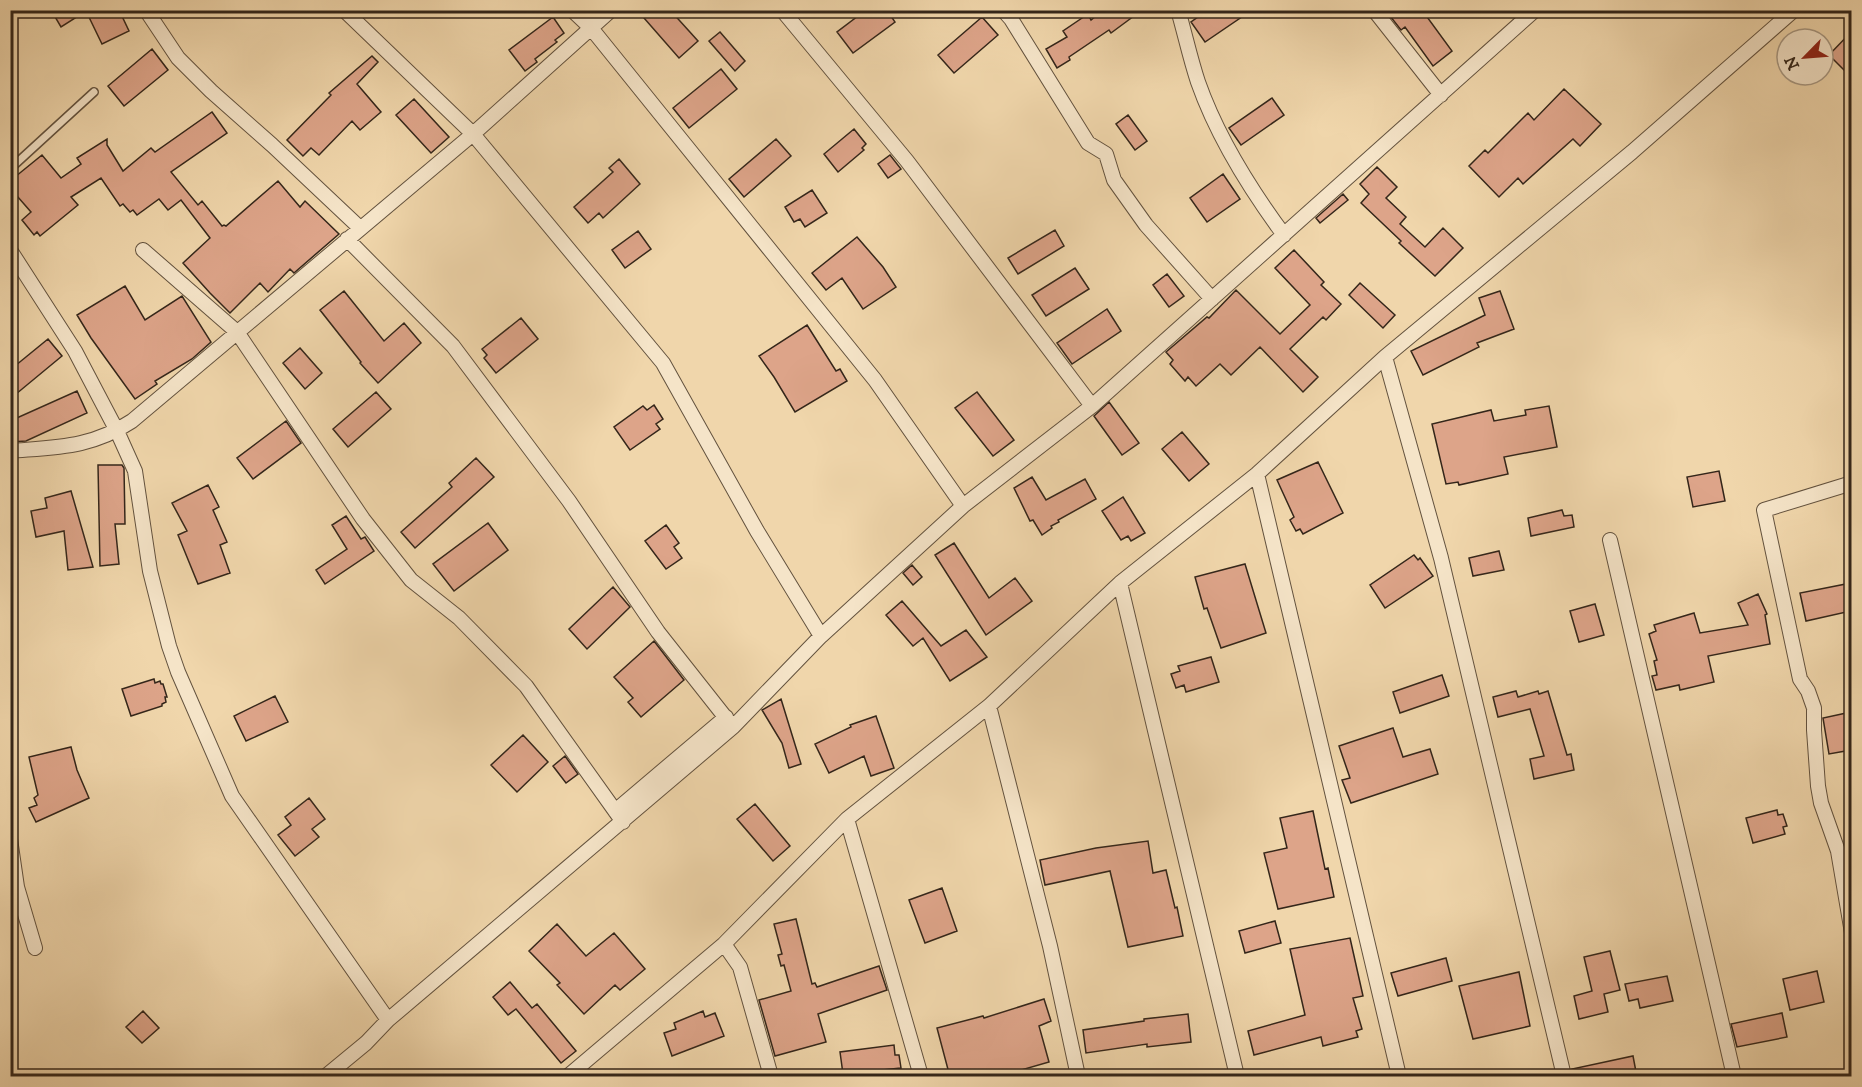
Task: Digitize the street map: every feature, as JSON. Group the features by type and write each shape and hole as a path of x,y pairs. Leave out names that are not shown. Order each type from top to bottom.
{"street":[{"path":"146,10 178,58 360,228"},
{"path":"344,10 473,134 663,363 757,531 821,636"},
{"path":"572,10 591,28 802,287 875,380 963,506"},
{"path":"10,451 80,445 117,431 132,421 473,134 611,10"},
{"path":"782,10 907,161 1092,406"},
{"path":"1003,10 1088,143 1106,154 1114,180 1146,225 1212,299"},
{"path":"1178,10 1198,83 1226,145 1258,201 1284,235"},
{"path":"1374,10 1441,95"},
{"path":"326,1077 619,817 730,722 963,506 1092,406 1535,10"},
{"path":"568,1077 724,944 847,819 989,706 1120,583 1257,474 1385,357 1632,152 1794,10"},
{"path":"347,239 453,346 569,501 658,632 730,722"},
{"path":"10,250 75,351 135,471 150,571 169,646 232,796 388,1020"},
{"path":"143,250 237,332 363,519 411,580 459,618 525,686 619,817"},
{"path":"1385,357 1444,570 1564,1077"},
{"path":"1257,474 1399,1077"},
{"path":"1851,483 1764,510 1800,679 1808,691 1814,708 1818,786 1821,803 1838,851 1851,933"},
{"path":"1610,540 1734,1077"},
{"path":"1120,583 1237,1077"},
{"path":"989,706 1050,946 1078,1077"},
{"path":"847,819 921,1077"},
{"path":"10,839 17,887 35,948"},
{"path":"724,944 740,967 771,1077"}],"lane":[{"path":"10,169 94,92"}],"building":[{"path":"51,10 119,10 129,31 102,44 86,11 61,27"},
{"path":"637,10 670,10 698,41 679,58"},
{"path":"866,10 887,10 895,22 853,53 837,32"},
{"path":"1103,10 1142,10 1111,33 1109,30 1069,57 1070,60 1057,68 1046,49 1067,37 1063,31 1088,14 1091,20"},
{"path":"1208,10 1252,10 1205,42 1191,22"},
{"path":"1398,10 1422,10 1452,51 1433,66 1405,27 1401,30 1390,16"},
{"path":"553,17 564,33 555,40 557,42 535,59 537,62 525,71 509,50"},
{"path":"982,17 998,35 954,73 938,55"},
{"path":"720,32 745,61 735,71 709,41"},
{"path":"1851,32 1851,63 1844,70 1835,61 1835,49"},
{"path":"152,49 168,70 124,106 108,86"},
{"path":"372,56 378,62 357,84 381,112 360,130 352,121 319,155 311,148 303,156 287,140 331,95 329,93"},
{"path":"721,69 737,89 689,128 673,108"},
{"path":"1564,89 1601,124 1580,146 1573,139 1523,184 1518,178 1499,197 1469,166 1485,150 1488,153 1528,113 1534,120"},
{"path":"1272,98 1284,115 1241,145 1229,128"},
{"path":"414,99 449,137 431,153 396,115"},
{"path":"212,112 227,133 171,172 198,205 202,201 222,226 226,226 278,181 300,207 305,201 339,234 294,273 290,269 268,292 260,283 230,313 210,293 183,263 210,238 181,200 168,210 159,199 137,215 133,210 130,212 123,204 120,206 101,178 71,197 78,205 40,236 37,232 34,235 22,220 31,212 10,188 10,181 42,155 61,178 81,164 77,158 107,139 107,145 123,171 151,148 155,152"},
{"path":"1128,115 1147,141 1135,150 1116,124"},
{"path":"854,129 866,144 862,148 864,150 838,172 824,154"},
{"path":"776,139 791,156 744,197 729,179"},
{"path":"890,155 901,169 888,178 878,164"},
{"path":"619,159 640,184 603,218 599,213 588,223 574,207 613,172 609,168"},
{"path":"1377,167 1397,187 1386,198 1406,217 1400,224 1425,247 1443,228 1463,248 1435,276 1361,203 1369,194 1360,184"},
{"path":"1223,174 1240,199 1207,222 1190,198"},
{"path":"812,190 827,213 805,227 800,219 794,222 785,207"},
{"path":"1343,194 1348,200 1320,223 1316,218"},
{"path":"1055,230 1064,246 1018,274 1008,258"},
{"path":"638,231 651,249 625,268 612,250"},
{"path":"857,237 883,267 896,287 863,309 842,278 826,290 812,273"},
{"path":"1294,250 1324,282 1321,285 1341,304 1326,320 1323,317 1290,349 1318,377 1303,392 1260,347 1231,375 1220,364 1196,386 1188,377 1185,381 1170,364 1173,360 1166,352 1207,317 1209,318 1236,290 1280,334 1310,305 1275,268"},
{"path":"1075,268 1089,289 1046,316 1032,295"},
{"path":"1167,274 1184,296 1169,307 1153,285"},
{"path":"1360,283 1395,315 1383,328 1349,295"},
{"path":"125,286 145,320 182,296 211,342 192,359 155,381 157,384 135,399 77,315"},
{"path":"344,291 384,341 404,323 421,343 378,383 320,310"},
{"path":"1500,291 1514,329 1477,343 1479,347 1423,375 1411,351 1485,315 1479,298"},
{"path":"1107,309 1121,331 1072,364 1057,343"},
{"path":"521,318 538,339 496,373 484,358 487,355 482,349"},
{"path":"807,325 836,371 840,369 847,381 795,412 759,356"},
{"path":"48,339 62,356 10,399 10,370"},
{"path":"300,348 322,373 305,389 283,363"},
{"path":"77,391 87,413 26,441 10,442 10,421"},
{"path":"376,392 391,409 348,447 333,429"},
{"path":"977,392 1014,440 993,456 955,408"},
{"path":"1109,402 1139,443 1122,455 1094,416"},
{"path":"654,405 663,419 656,424 660,429 630,450 614,427 643,406 647,410"},
{"path":"1549,406 1557,447 1504,457 1508,474 1459,485 1458,482 1446,484 1432,424 1491,410 1494,421 1526,415 1525,410"},
{"path":"286,421 301,443 253,479 237,458"},
{"path":"1182,432 1209,464 1189,481 1162,449"},
{"path":"476,458 494,477 415,548 401,532 452,487 449,483"},
{"path":"1318,462 1343,513 1303,534 1300,529 1296,531 1290,520 1294,517 1277,480"},
{"path":"98,465 122,465 124,468 125,524 115,524 119,564 100,566"},
{"path":"1719,471 1725,501 1693,507 1687,477"},
{"path":"1032,477 1046,500 1085,479 1096,499 1058,520 1059,522 1042,535 1033,520 1030,521 1014,488"},
{"path":"208,485 219,507 213,510 227,542 220,545 230,573 198,584 178,535 187,531 172,503"},
{"path":"71,491 93,567 68,570 64,531 36,537 31,511 47,508 45,498"},
{"path":"1123,497 1145,533 1131,541 1128,536 1121,540 1102,511"},
{"path":"1562,510 1564,516 1572,515 1574,527 1531,536 1528,518"},
{"path":"346,516 361,539 365,537 374,551 325,584 316,570 347,549 332,525"},
{"path":"488,523 508,550 454,591 433,564"},
{"path":"666,525 679,543 674,547 682,558 666,569 645,541"},
{"path":"954,543 989,598 1015,578 1032,601 986,635 935,555"},
{"path":"1499,551 1504,570 1473,576 1469,558"},
{"path":"1414,555 1418,560 1420,558 1433,576 1385,608 1370,585"},
{"path":"1245,564 1266,633 1221,648 1207,608 1204,609 1195,577"},
{"path":"912,565 922,577 913,585 903,573"},
{"path":"1851,583 1851,611 1806,621 1800,593"},
{"path":"613,587 630,607 587,649 569,629"},
{"path":"1758,594 1767,614 1765,615 1770,644 1708,656 1714,682 1680,690 1679,685 1656,690 1652,676 1657,675 1654,661 1657,660 1649,634 1656,631 1654,625 1694,613 1700,633 1748,625 1738,603"},
{"path":"902,601 941,646 966,630 987,657 950,681 923,638 913,646 886,615"},
{"path":"1595,604 1604,635 1579,642 1570,611"},
{"path":"654,641 684,680 641,717 628,702 633,698 614,677"},
{"path":"1211,657 1219,682 1186,692 1184,685 1176,688 1171,674 1180,671 1178,666"},
{"path":"1442,675 1449,696 1400,713 1393,692"},
{"path":"154,679 155,683 160,681 163,684 167,697 165,697 166,702 162,706 131,716 122,689"},
{"path":"1516,691 1518,697 1538,691 1539,694 1548,691 1567,755 1571,754 1574,770 1534,779 1530,759 1544,756 1530,709 1498,717 1493,697"},
{"path":"275,696 288,722 246,741 234,716"},
{"path":"781,699 801,764 789,768 782,743 762,710"},
{"path":"1851,712 1851,750 1829,754 1823,718"},
{"path":"876,716 894,768 871,776 864,756 829,773 815,744 851,727 850,725"},
{"path":"1393,728 1403,757 1430,749 1438,774 1351,803 1342,780 1350,778 1339,746"},
{"path":"523,735 548,762 517,792 491,765"},
{"path":"71,747 77,770 89,798 36,822 29,808 37,805 34,798 38,795 29,757"},
{"path":"565,756 578,774 566,783 553,766"},
{"path":"309,798 325,819 312,829 319,837 295,856 278,835 291,825 285,817"},
{"path":"755,804 790,846 773,861 737,819"},
{"path":"1777,810 1778,815 1783,814 1787,826 1783,827 1785,834 1753,843 1746,818"},
{"path":"1313,811 1325,869 1328,868 1334,897 1278,909 1264,853 1287,848 1280,818"},
{"path":"1148,841 1153,873 1166,870 1183,936 1128,947 1110,871 1045,885 1040,860 1096,848"},
{"path":"942,888 957,931 925,943 909,900"},
{"path":"796,919 812,984 815,983 817,987 879,966 887,990 818,1014 826,1042 775,1056 759,1000 791,991 784,965 781,966 778,955 782,954 774,924"},
{"path":"1275,921 1281,943 1245,953 1239,931"},
{"path":"557,924 586,956 614,933 645,969 620,990 615,985 584,1014 557,985 560,983 529,951"},
{"path":"1350,938 1363,996 1353,998 1362,1029 1356,1031 1358,1037 1323,1046 1321,1037 1254,1055 1248,1031 1305,1015 1290,949"},
{"path":"1610,951 1620,990 1604,994 1608,1012 1579,1019 1574,996 1592,991 1584,957"},
{"path":"1446,958 1452,981 1398,996 1391,973"},
{"path":"1817,971 1824,1002 1790,1010 1783,979"},
{"path":"1519,972 1530,1026 1473,1039 1459,986"},
{"path":"1667,976 1673,1001 1640,1008 1638,999 1629,1001 1625,984"},
{"path":"510,982 532,1008 537,1004 576,1051 561,1063 516,1009 508,1015 493,997"},
{"path":"1044,999 1051,1021 1039,1026 1049,1062 1011,1073 1010,1070 993,1077 950,1077 937,1028 983,1016 984,1018"},
{"path":"143,1011 159,1028 142,1043 126,1027"},
{"path":"703,1011 705,1017 715,1013 724,1036 672,1056 664,1033 676,1029 674,1023"},
{"path":"1782,1013 1787,1037 1737,1047 1731,1024"},
{"path":"1188,1014 1191,1042 1147,1047 1147,1044 1086,1053 1083,1030"},
{"path":"894,1045 895,1055 899,1055 901,1068 843,1074 840,1052"},
{"path":"1633,1056 1637,1077 1573,1077 1572,1069"}]}
